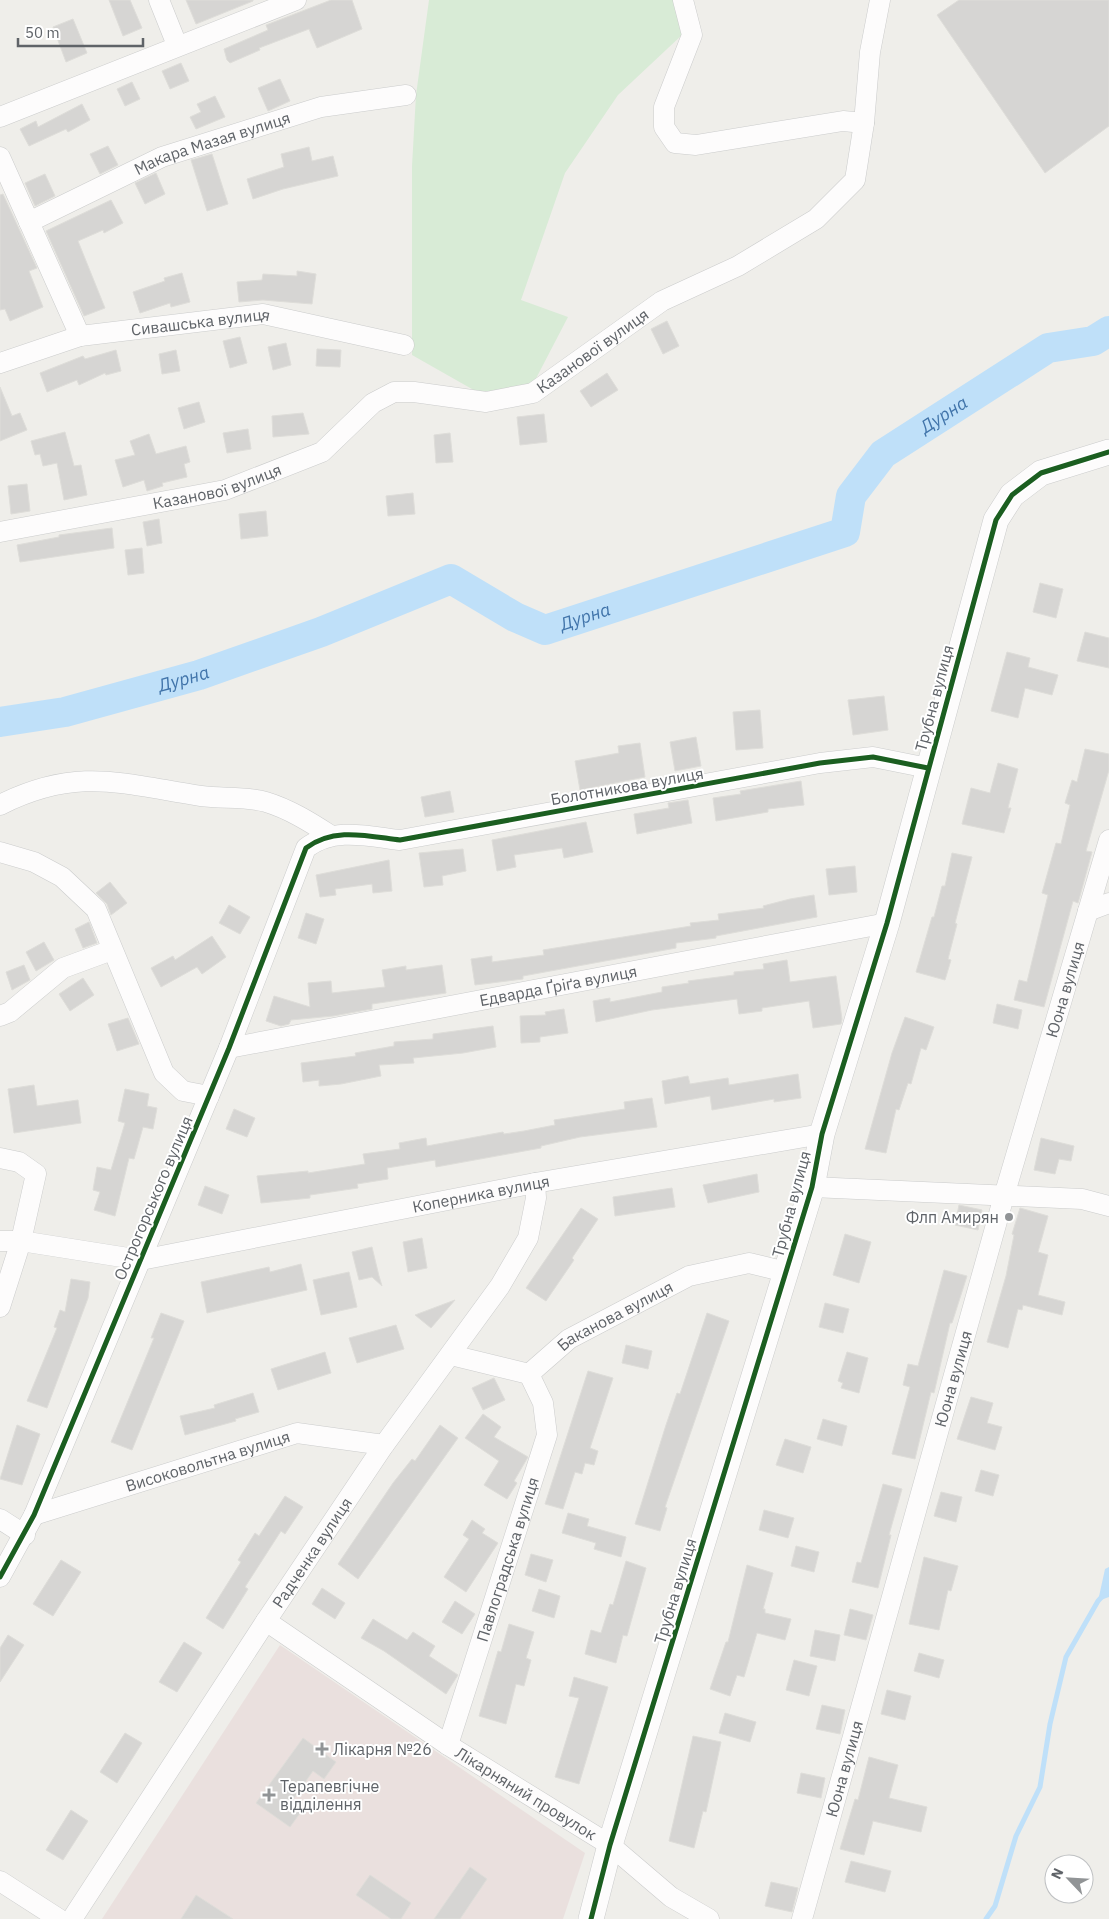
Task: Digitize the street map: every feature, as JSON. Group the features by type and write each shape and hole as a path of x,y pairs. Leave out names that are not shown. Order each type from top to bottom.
{"street":[{"path":"159,0 177,45"},
{"path":"0,116 177,45 296,0"},
{"path":"683,0 692,35 664,107 664,127 674,143 696,145 843,121 864,123"},
{"name":"Казанової вулиця","path":"0,532 224,490 322,452 373,403 394,392 414,392 486,402 533,394 662,301 738,266 816,219 855,180 864,123 870,52 880,0"},
{"name":"Макара Мазая вулиця","path":"29,222 162,157 321,107 406,95"},
{"path":"0,158 80,336"},
{"name":"Сивашська вулиця","path":"0,363 80,336 262,314 404,345"},
{"name":"Трубна вулиця","path":"591,1919 610,1845 812,1187 822,1134 887,923 996,520 1012,495 1041,473 1109,452"},
{"name":"Болотникова вулиця","path":"330,835 359,834 400,840 820,763 873,757 928,768"},
{"path":"0,805 43,787 73,781 105,780 202,796 265,802 301,817 330,835"},
{"name":"Острогорського вулиця","path":"0,1577 25,1535 34,1515 229,1048 306,848 318,839 330,835"},
{"name":"Юона вулиця","path":"802,1919 1004,1196 1109,840"},
{"path":"0,852 34,862 62,877 96,909 164,1073 183,1091 209,1096"},
{"path":"1088,911 1109,903"},
{"name":"Едварда Ґріґа вулиця","path":"229,1048 887,923"},
{"path":"0,1016 10,1012 62,968 112,950"},
{"name":"Коперника вулиця","path":"0,1241 21,1242 141,1260 535,1183 822,1134"},
{"path":"0,1158 19,1162 36,1174 21,1242 0,1307"},
{"name":"Радченка вулиця","path":"72,1919 266,1621 384,1445 451,1356 500,1286 528,1238 536,1198 535,1183"},
{"path":"812,1187 1082,1199 1109,1206"},
{"name":"Баканова вулиця","path":"529,1374 569,1339 689,1276 749,1262 786,1272"},
{"path":"451,1356 529,1374"},
{"name":"Павлоградська вулиця","path":"448,1745 547,1435 543,1404 529,1374"},
{"name":"Високовольтна вулиця","path":"34,1515 297,1433 384,1445"},
{"path":"0,1519 25,1535"},
{"name":"Лікарняний провулок","path":"266,1621 448,1745 610,1845 671,1897 709,1919"},
{"path":"0,1881 59,1919"}],"shaded area":[{"name":"Лікарня №26","path":"280,1645 585,1853 563,1919 102,1919"}],"green space":[{"path":"429,0 675,0 683,34 618,95 565,173 521,300 568,317 530,390 486,397 412,355 412,166 416,95"}],"water":[{"path":"1109,1567 1109,1597 1098,1601 1105,1569"}],"building":[{"path":"109,0 130,0 142,28 123,36"},
{"path":"186,0 253,0 253,1 196,24"},
{"path":"331,0 352,0 362,29 317,48 309,29 259,48 260,50 230,63 227,60 224,49 268,30 266,25"},
{"path":"959,0 1109,0 1109,126 1045,173 937,15"},
{"path":"73,19 87,53 66,62 53,27"},
{"path":"181,63 189,81 170,89 162,71"},
{"path":"280,79 290,101 268,111 258,88"},
{"path":"132,82 140,99 125,106 117,89"},
{"path":"215,96 225,117 196,129 190,117 201,112 197,104"},
{"path":"82,104 90,120 68,132 66,129 29,146 20,129 36,121 38,127"},
{"path":"108,146 118,165 100,174 90,154"},
{"path":"309,147 312,161 333,156 338,176 283,189 253,199 247,179 284,167 281,154"},
{"path":"212,154 228,204 207,211 191,160"},
{"path":"156,173 165,194 145,204 135,183"},
{"path":"45,174 55,196 35,206 25,183"},
{"path":"3,194 37,268 29,271 43,307 10,321 5,309 0,310 0,195"},
{"path":"111,200 123,223 104,233 103,230 78,241 105,308 84,316 46,231"},
{"path":"297,271 316,274 312,304 263,300 239,302 237,282 262,280 263,274 297,276"},
{"path":"182,273 190,302 171,307 170,303 140,313 133,292 165,281 164,278"},
{"path":"667,321 679,346 663,354 651,329"},
{"path":"240,337 247,363 230,368 223,341"},
{"path":"286,343 291,365 273,370 268,347"},
{"path":"317,349 341,350 340,367 316,366"},
{"path":"116,350 121,371 106,375 105,373 79,385 77,380 47,392 40,373 83,356 85,359"},
{"path":"176,350 180,371 162,374 159,354"},
{"path":"607,373 618,390 591,407 580,391"},
{"path":"0,387 12,416 20,413 27,430 0,441"},
{"path":"199,402 205,422 184,429 178,408"},
{"path":"303,413 309,434 273,437 272,416"},
{"path":"544,414 547,442 520,445 517,417"},
{"path":"248,429 251,449 227,453 223,433"},
{"path":"65,432 74,466 81,465 87,495 64,500 57,463 43,466 40,454 35,455 31,441"},
{"path":"450,433 453,462 436,463 434,435"},
{"path":"149,434 156,454 186,446 190,462 184,464 187,477 162,483 163,486 147,491 144,480 123,487 115,460 135,455 130,441"},
{"path":"27,484 30,511 11,514 8,486"},
{"path":"413,493 415,514 388,516 386,496"},
{"path":"266,511 268,536 241,539 239,514"},
{"path":"159,519 162,543 147,546 143,522"},
{"path":"112,528 114,548 20,562 17,545 59,537 59,535"},
{"path":"142,548 144,573 128,575 125,550"},
{"path":"1040,583 1063,589 1056,618 1033,612"},
{"path":"1085,632 1109,638 1109,668 1077,661"},
{"path":"1007,652 1030,658 1028,667 1058,675 1052,695 1025,688 1018,718 991,711"},
{"path":"884,696 888,730 853,735 848,700"},
{"path":"760,710 763,748 736,750 733,712"},
{"path":"696,737 701,766 675,771 670,742"},
{"path":"640,743 645,777 580,790 575,761 619,753 618,746"},
{"path":"1085,749 1109,754 1109,770 1086,851 1092,852 1080,896 1078,903 1073,901 1044,1007 1014,1000 1019,980 1027,982 1048,895 1042,893 1056,843 1061,844 1070,805 1065,803 1072,780 1077,782"},
{"path":"998,763 1018,769 1004,833 962,824 971,788 990,793"},
{"path":"801,781 804,805 768,809 768,812 716,821 713,798 741,794 740,791"},
{"path":"450,791 454,812 425,817 421,797"},
{"path":"688,800 692,823 637,834 634,814 669,808 668,803"},
{"path":"586,822 593,852 564,858 562,848 514,855 516,867 497,871 492,840"},
{"path":"463,849 466,871 442,876 443,885 424,887 419,853"},
{"path":"952,853 972,857 955,923 957,924 948,959 951,960 945,980 916,972 942,886 945,886"},
{"path":"389,860 392,891 373,893 372,884 335,889 336,895 320,897 316,875"},
{"path":"855,866 857,892 829,895 826,869"},
{"path":"110,882 127,903 111,915 107,904 96,893"},
{"path":"814,895 817,917 716,936 716,938 676,943 676,948 523,976 523,979 475,985 471,959 492,956 492,962 544,955 543,950 691,926 690,923 719,920 718,914 764,908 763,906"},
{"path":"229,905 250,917 240,934 219,923"},
{"path":"306,913 324,919 316,944 298,938"},
{"path":"89,922 97,943 83,948 75,929"},
{"path":"212,936 226,957 202,974 197,967 161,987 151,968 173,956 175,960"},
{"path":"44,942 54,960 36,971 26,952"},
{"path":"787,960 790,982 836,976 842,1019 841,1024 813,1028 809,1001 762,1008 762,1011 739,1014 737,999 652,1010 596,1022 593,1001 610,998 610,1002 662,992 662,987 689,983 688,981 734,975 734,972 764,969 763,964"},
{"path":"24,965 30,980 12,990 6,972"},
{"path":"442,965 446,993 372,1004 372,1009 333,1016 291,1020 289,1024 281,1026 266,1021 274,996 310,1007 308,983 331,981 332,993 385,987 382,970 406,966 406,970"},
{"path":"83,978 94,995 70,1011 59,994"},
{"path":"997,1004 1022,1010 1018,1029 993,1023"},
{"path":"564,1009 568,1033 540,1037 540,1042 521,1043 520,1016 546,1015 545,1012"},
{"path":"905,1017 934,1027 926,1050 921,1048 911,1084 908,1083 899,1110 896,1109 886,1153 865,1149 892,1053"},
{"path":"128,1018 139,1044 117,1051 108,1024"},
{"path":"493,1026 496,1047 463,1053 413,1058 414,1063 379,1065 381,1076 341,1084 319,1086 319,1080 303,1082 301,1063 356,1056 355,1053 394,1046 394,1042 433,1039 433,1034"},
{"path":"798,1074 801,1098 774,1102 774,1099 712,1110 710,1096 665,1104 662,1081 688,1076 690,1084 728,1078 729,1085"},
{"path":"34,1085 37,1106 78,1100 81,1123 14,1133 8,1089"},
{"path":"125,1089 149,1094 147,1106 157,1108 153,1129 143,1127 134,1159 129,1158 115,1216 94,1210 100,1192 93,1190 97,1167 111,1170 125,1123 118,1121"},
{"path":"652,1098 657,1127 580,1137 541,1146 541,1148 436,1167 435,1160 387,1168 388,1179 357,1184 358,1188 310,1195 310,1198 261,1203 257,1176 308,1171 308,1173 365,1164 363,1154 400,1149 399,1143 426,1138 427,1146 503,1132 504,1134 524,1131 555,1125 554,1120 625,1109 624,1102"},
{"path":"234,1109 255,1118 247,1137 226,1129"},
{"path":"1041,1138 1074,1146 1071,1161 1059,1159 1055,1174 1034,1170"},
{"path":"757,1174 759,1192 708,1203 703,1185"},
{"path":"205,1186 229,1195 222,1214 198,1205"},
{"path":"672,1188 675,1207 615,1216 613,1197"},
{"path":"959,1205 982,1210 978,1230 955,1225"},
{"path":"581,1208 598,1219 572,1258 574,1260 546,1301 526,1288"},
{"path":"1020,1208 1048,1216 1038,1252 1048,1255 1038,1295 1065,1302 1062,1315 1023,1305 1022,1310 1018,1309 1008,1348 987,1342 1006,1276 1014,1235 1012,1234"},
{"path":"845,1234 871,1242 859,1283 833,1275"},
{"path":"422,1238 427,1268 408,1272 403,1242"},
{"path":"372,1247 382,1286 372,1277 359,1280 352,1252"},
{"path":"301,1264 307,1290 207,1313 201,1282 269,1267 270,1272"},
{"path":"944,1270 967,1276 952,1323 950,1323 934,1393 931,1392 915,1459 892,1454 910,1387 903,1385 908,1364 918,1366"},
{"path":"349,1272 357,1307 321,1315 313,1280"},
{"path":"71,1279 90,1282 88,1298 47,1408 27,1401 57,1328 54,1327 60,1310 65,1312"},
{"path":"455,1300 431,1328 415,1315"},
{"path":"825,1303 849,1309 843,1333 819,1327"},
{"path":"161,1313 184,1321 132,1450 111,1442 154,1338 151,1338"},
{"path":"707,1313 729,1321 665,1507 667,1508 660,1531 635,1524 666,1425 677,1393 680,1394"},
{"path":"396,1325 404,1349 357,1363 349,1338"},
{"path":"626,1345 652,1351 648,1369 622,1363"},
{"path":"325,1352 331,1373 278,1390 271,1369"},
{"path":"847,1352 868,1358 859,1393 841,1388 843,1383 838,1381"},
{"path":"588,1371 613,1378 590,1448 598,1451 594,1465 585,1463 582,1474 575,1472 563,1509 545,1504"},
{"path":"494,1378 505,1400 483,1410 472,1388"},
{"path":"253,1393 259,1412 235,1419 236,1421 185,1435 180,1416 215,1408 214,1405"},
{"path":"971,1397 993,1403 987,1423 1002,1427 995,1450 957,1439"},
{"path":"483,1414 501,1427 494,1437 528,1457 514,1481 517,1483 507,1499 484,1485 499,1461 465,1438"},
{"path":"823,1419 847,1426 842,1446 817,1439"},
{"path":"17,1425 40,1434 22,1485 0,1479"},
{"path":"440,1425 458,1438 358,1579 338,1564 393,1483 412,1459 415,1461"},
{"path":"785,1439 811,1447 803,1473 776,1465"},
{"path":"981,1470 999,1475 993,1496 975,1491"},
{"path":"883,1484 902,1489 889,1535 891,1535 878,1588 852,1582 857,1562 861,1563"},
{"path":"941,1492 962,1497 956,1522 934,1516"},
{"path":"285,1496 303,1507 285,1534 281,1531 245,1587 248,1589 223,1629 206,1618 241,1562 238,1560 255,1533 259,1536"},
{"path":"764,1510 794,1518 788,1538 759,1530"},
{"path":"568,1513 589,1519 587,1526 626,1537 621,1557 594,1549 596,1543 562,1533"},
{"path":"472,1520 485,1529 482,1533 498,1543 466,1592 444,1577 469,1539 463,1535"},
{"path":"796,1546 819,1552 814,1572 791,1566"},
{"path":"531,1554 553,1560 546,1582 525,1575"},
{"path":"924,1557 958,1566 951,1591 948,1590 939,1630 909,1624"},
{"path":"61,1560 81,1572 53,1616 33,1604"},
{"path":"626,1561 646,1568 627,1636 623,1635 616,1663 585,1654 591,1630 601,1633 610,1604 613,1605"},
{"path":"747,1565 773,1573 763,1609 765,1609 765,1613 791,1619 785,1640 757,1633 744,1677 737,1675 730,1696 710,1689 726,1642 728,1642"},
{"path":"322,1588 345,1603 335,1619 312,1604"},
{"path":"539,1589 560,1596 554,1618 532,1611"},
{"path":"455,1601 475,1614 462,1634 442,1622"},
{"path":"850,1609 873,1615 866,1640 844,1635"},
{"path":"373,1619 407,1640 413,1632 435,1646 429,1656 458,1675 446,1694 384,1651 361,1638"},
{"path":"509,1624 534,1632 526,1658 531,1660 524,1686 516,1684 506,1724 479,1716 498,1651 501,1652"},
{"path":"815,1630 840,1635 835,1661 810,1656"},
{"path":"8,1635 24,1645 0,1682 0,1648"},
{"path":"184,1642 202,1653 177,1692 159,1682"},
{"path":"919,1653 944,1660 939,1678 914,1671"},
{"path":"794,1660 817,1666 809,1696 786,1690"},
{"path":"574,1677 608,1687 579,1784 555,1777 579,1698 569,1696"},
{"path":"887,1690 911,1696 905,1720 881,1714"},
{"path":"822,1705 845,1710 840,1734 816,1729"},
{"path":"725,1713 756,1722 750,1742 719,1733"},
{"path":"125,1733 142,1743 117,1783 100,1772"},
{"path":"693,1736 721,1742 706,1812 703,1811 694,1848 669,1841"},
{"path":"303,1738 336,1762 324,1779 313,1771 292,1801 303,1809 290,1827 256,1803"},
{"path":"869,1757 898,1765 889,1798 927,1807 921,1832 873,1821 864,1855 840,1849 855,1799 858,1800"},
{"path":"801,1773 825,1778 821,1798 797,1793"},
{"path":"71,1810 88,1821 63,1860 46,1850"},
{"path":"851,1861 891,1871 885,1892 845,1882"},
{"path":"470,1867 487,1879 460,1919 434,1919"},
{"path":"370,1875 411,1903 401,1919 391,1919 356,1895"},
{"path":"771,1882 798,1888 792,1912 765,1906"},
{"path":"196,1895 233,1919 181,1919"}],"waterway":[{"name":"Дурна","path":"0,722 65,712 199,675 321,632 451,579 515,617 545,630 845,532 851,496 883,454 1048,348 1093,341 1109,331"},
{"path":"986,1919 995,1906 1016,1836 1040,1787 1050,1724 1066,1657 1098,1601 1109,1589"}],"cycle path":[{"path":"591,1919 610,1845 812,1187 822,1134 887,923 996,520 1012,495 1041,473 1109,452"},
{"path":"0,1577 34,1515 229,1048 306,848 317,841 339,835 363,835 400,840 820,763 873,757 928,768"}],"place":[{"name":"Флп Амирян","path":"1009,1217"},
{"name":"Лікарня №26","path":"322,1749"},
{"name":"Терапевгічне відділення","path":"269,1795"}]}
